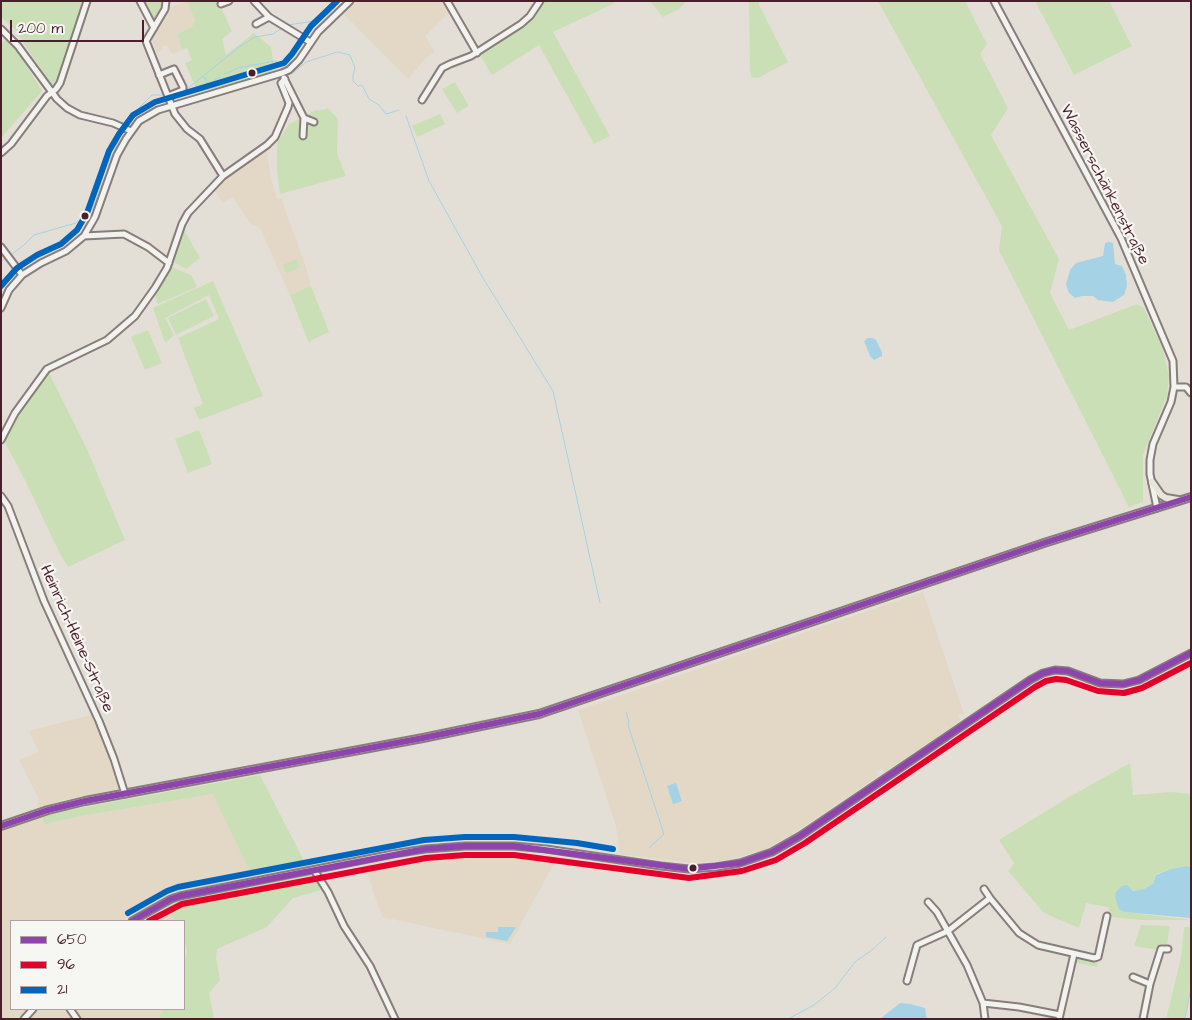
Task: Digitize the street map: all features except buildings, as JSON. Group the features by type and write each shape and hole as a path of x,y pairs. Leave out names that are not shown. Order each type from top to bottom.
{"main road":[{"path":"1152,482 1161,495 1166,498 1179,500"},
{"path":"1,826 48,810 124,794 428,737 539,714 1031,548 1191,497"}],"street":[{"path":"1,153 11,144 47,96 60,83 87,1"},
{"path":"140,1 154,28"},
{"path":"166,1 165,9 146,42 175,114 200,139 223,176"},
{"path":"221,4 229,1"},
{"path":"254,1 269,17 310,42"},
{"path":"1,308 9,290 22,275 66,251 84,236 95,218 126,129 147,115 282,73 292,68 326,23 350,1"},
{"path":"447,1 477,53"},
{"path":"422,100 442,68 477,53 522,24 540,1"},
{"name":"Wasserschänkenstraße","path":"994,1 1121,238 1173,361 1174,387 1171,402 1153,444 1150,460 1152,482 1158,508"},
{"path":"256,24 269,17"},
{"path":"1,29 18,46 57,99 73,112 126,129"},
{"path":"159,75 174,69 184,87 183,90 168,96"},
{"path":"282,73 304,118 303,136"},
{"path":"1,440 14,413 47,369 98,345 116,334 134,316 155,288 169,263 182,224 188,213 223,176 267,145 275,137 289,103 281,83 284,80"},
{"path":"304,118 314,122"},
{"path":"84,236 124,234 136,239 169,263"},
{"path":"1,247 22,275"},
{"path":"1174,387 1186,388 1191,393"},
{"name":"Heinrich-Heine-Straße","path":"1,496 8,506 44,601 99,721 114,759 124,794"},
{"path":"134,920 180,896 413,851 465,846 514,846 546,849 675,868 716,867 740,863 772,852 800,836 1043,673 1055,670 1068,671 1100,683 1123,684 1139,680 1191,653"},
{"path":"314,870 328,892 344,926 370,966 395,1019"},
{"path":"984,889 1019,933 1038,945 1074,954 1098,957 1108,916"},
{"path":"907,981 917,945 948,931 990,898"},
{"path":"928,902 937,912 966,965 983,1003 985,1019"},
{"path":"1143,1019 1150,984 1161,949 1168,949"},
{"path":"983,1003 1019,1007 1060,1017 1074,954"},
{"path":"1133,977 1150,984"}],"shaded area":[{"path":"187,1 195,20 192,27 177,34 182,50 172,54 167,45 162,47 163,50 157,53 151,37 169,8"},
{"path":"357,1 447,1 453,9 425,36 435,52 424,60 408,79 343,13"},
{"path":"265,150 277,199 282,198 311,286 290,295 260,228 251,224 232,197 222,203 215,190 216,186 224,178"},
{"path":"923,592 964,714 958,714 960,721 885,772 881,769 877,772 877,777 791,835 763,850 724,861 692,863 620,854 616,826 578,710"},
{"path":"94,714 119,789 59,801 37,808 39,799 19,760 39,752 29,731"},
{"path":"214,794 252,876 176,895 124,920 10,920 10,1010 28,1010 20,1019 1,1019 1,832 41,816 45,824"},
{"path":"476,852 558,856 510,944 382,917 364,864 433,854"},
{"path":"167,905 174,920 141,920"},
{"path":"37,1010 67,1010 74,1019 29,1019"},
{"path":"75,1010 163,1010 160,1016 162,1019 80,1019"}],"green space":[{"path":"1,1 86,1 57,83 53,88 14,28 1,17"},
{"path":"141,1 163,1 163,8 154,24"},
{"path":"187,1 218,1 232,31 222,39 226,55 254,33 271,47 275,71 198,93 185,63 192,60 187,48 182,50 177,34 192,27 195,20"},
{"path":"544,1 614,1 615,3 553,32 610,136 594,144 539,45 492,75 478,52 505,38 533,19"},
{"path":"650,1 684,1 685,3 679,9 663,17"},
{"path":"749,1 759,1 759,5 788,62 758,78 751,77"},
{"path":"876,1 965,1 987,44 980,54 1008,108 991,135 1059,259 1050,293 1069,330 1137,304 1144,308 1163,350 1169,376 1167,396 1143,455 1143,502 1129,507 999,250 1002,226 879,3"},
{"path":"1035,1 1109,1 1132,46 1074,75"},
{"path":"8,35 42,91 1,138 1,45"},
{"path":"455,82 469,106 457,113 442,89"},
{"path":"328,108 338,119 337,153 346,176 280,194 277,171 277,143 289,124 316,110"},
{"path":"440,114 445,124 417,137 412,126"},
{"path":"183,228 200,258 186,269 173,260"},
{"path":"297,259 300,267 286,273 283,265"},
{"path":"172,267 191,275 197,287 158,304 153,291"},
{"path":"213,281 263,396 199,420 194,408 203,404 178,338 219,319 209,295 165,318 174,335 165,343 153,308"},
{"path":"311,286 329,332 309,343 290,295"},
{"path":"206,299 214,316 176,335 168,318"},
{"path":"148,330 162,363 145,370 131,337"},
{"path":"47,369 87,449 125,540 68,567 2,437 15,413"},
{"path":"199,430 212,464 188,473 175,439"},
{"path":"1130,763 1133,795 1172,792 1191,794 1191,868 1187,866 1156,874 1153,884 1144,889 1133,891 1127,885 1125,912 1191,920 1141,920 1112,917 1108,907 1086,903 1079,928 1044,913 1008,871 1014,863 999,840 1069,797"},
{"path":"260,775 305,863 252,876 213,794 45,824 41,816 57,812"},
{"path":"313,874 321,890 293,898 267,927 217,949 216,958 220,980 209,993 214,1019 162,1019 160,1016 163,1010 185,1010 185,960 187,951 185,920 174,920 167,905 180,900"},
{"path":"1141,925 1170,926 1167,945 1161,944 1158,950 1134,946"},
{"path":"1184,927 1191,927 1191,978 1187,1008 1184,1019 1166,1019 1181,958"},
{"path":"1074,954 1098,957 1098,967 1072,962"}],"water":[{"path":"1105,243 1113,243 1115,264 1122,266 1126,275 1127,286 1124,295 1113,302 1098,300 1093,296 1075,298 1069,293 1066,284 1070,270 1076,263 1103,256"},
{"path":"868,338 876,340 882,352 882,356 874,360 870,356 864,341"},
{"path":"676,783 682,801 673,804 667,786"},
{"path":"1187,866 1191,868 1191,918 1125,912 1119,909 1115,897 1116,892 1122,886 1127,885 1133,891 1144,889 1153,884 1156,875 1171,869"},
{"path":"498,927 516,927 507,941 486,937 486,932 498,932"},
{"path":"900,1003 925,1008 927,1019 880,1019"}],"waterway":[{"path":"334,9 337,1"},
{"path":"288,25 320,20 331,12"},
{"path":"186,90 239,47 255,37 273,34 282,28"},
{"path":"293,73 306,62 337,52 350,55 355,68 353,81 358,86 362,85 369,99 379,105 386,114 399,110"},
{"path":"225,74 238,68 275,61 285,66"},
{"path":"202,76 206,79 209,87 219,77"},
{"path":"124,126 125,122 152,95 163,95"},
{"path":"406,116 429,181 483,278 553,391 600,603"},
{"path":"11,255 34,235 76,223 91,211 105,169 115,150 122,130"},
{"path":"1,261 8,257"},
{"path":"626,712 628,725 664,834 649,848"},
{"path":"788,1019 814,1005 835,988 855,962 886,937"},
{"path":"1185,1019 1191,987"}],"transit line":[{"name":"21","path":"1,286 17,268 37,255 61,244 77,230 87,213 109,151 133,115 155,102 284,63 311,26 337,1"},
{"name":"650","path":"1,826 48,810 85,801 423,738 539,714 1047,542 1191,497"},
{"name":"650","path":"134,920 180,896 425,849 465,846 514,846 689,869 740,863 772,852 800,836 1043,673 1055,670 1068,671 1100,683 1123,684 1139,680 1191,653"},
{"name":"96","path":"151,920 182,904 426,858 465,855 514,855 689,878 742,871 776,860 805,843 1046,681 1066,680 1098,691 1124,693 1142,688 1191,663"},
{"name":"21","path":"128,913 167,891 178,887 424,840 465,837 514,837 577,843 613,849"}]}
